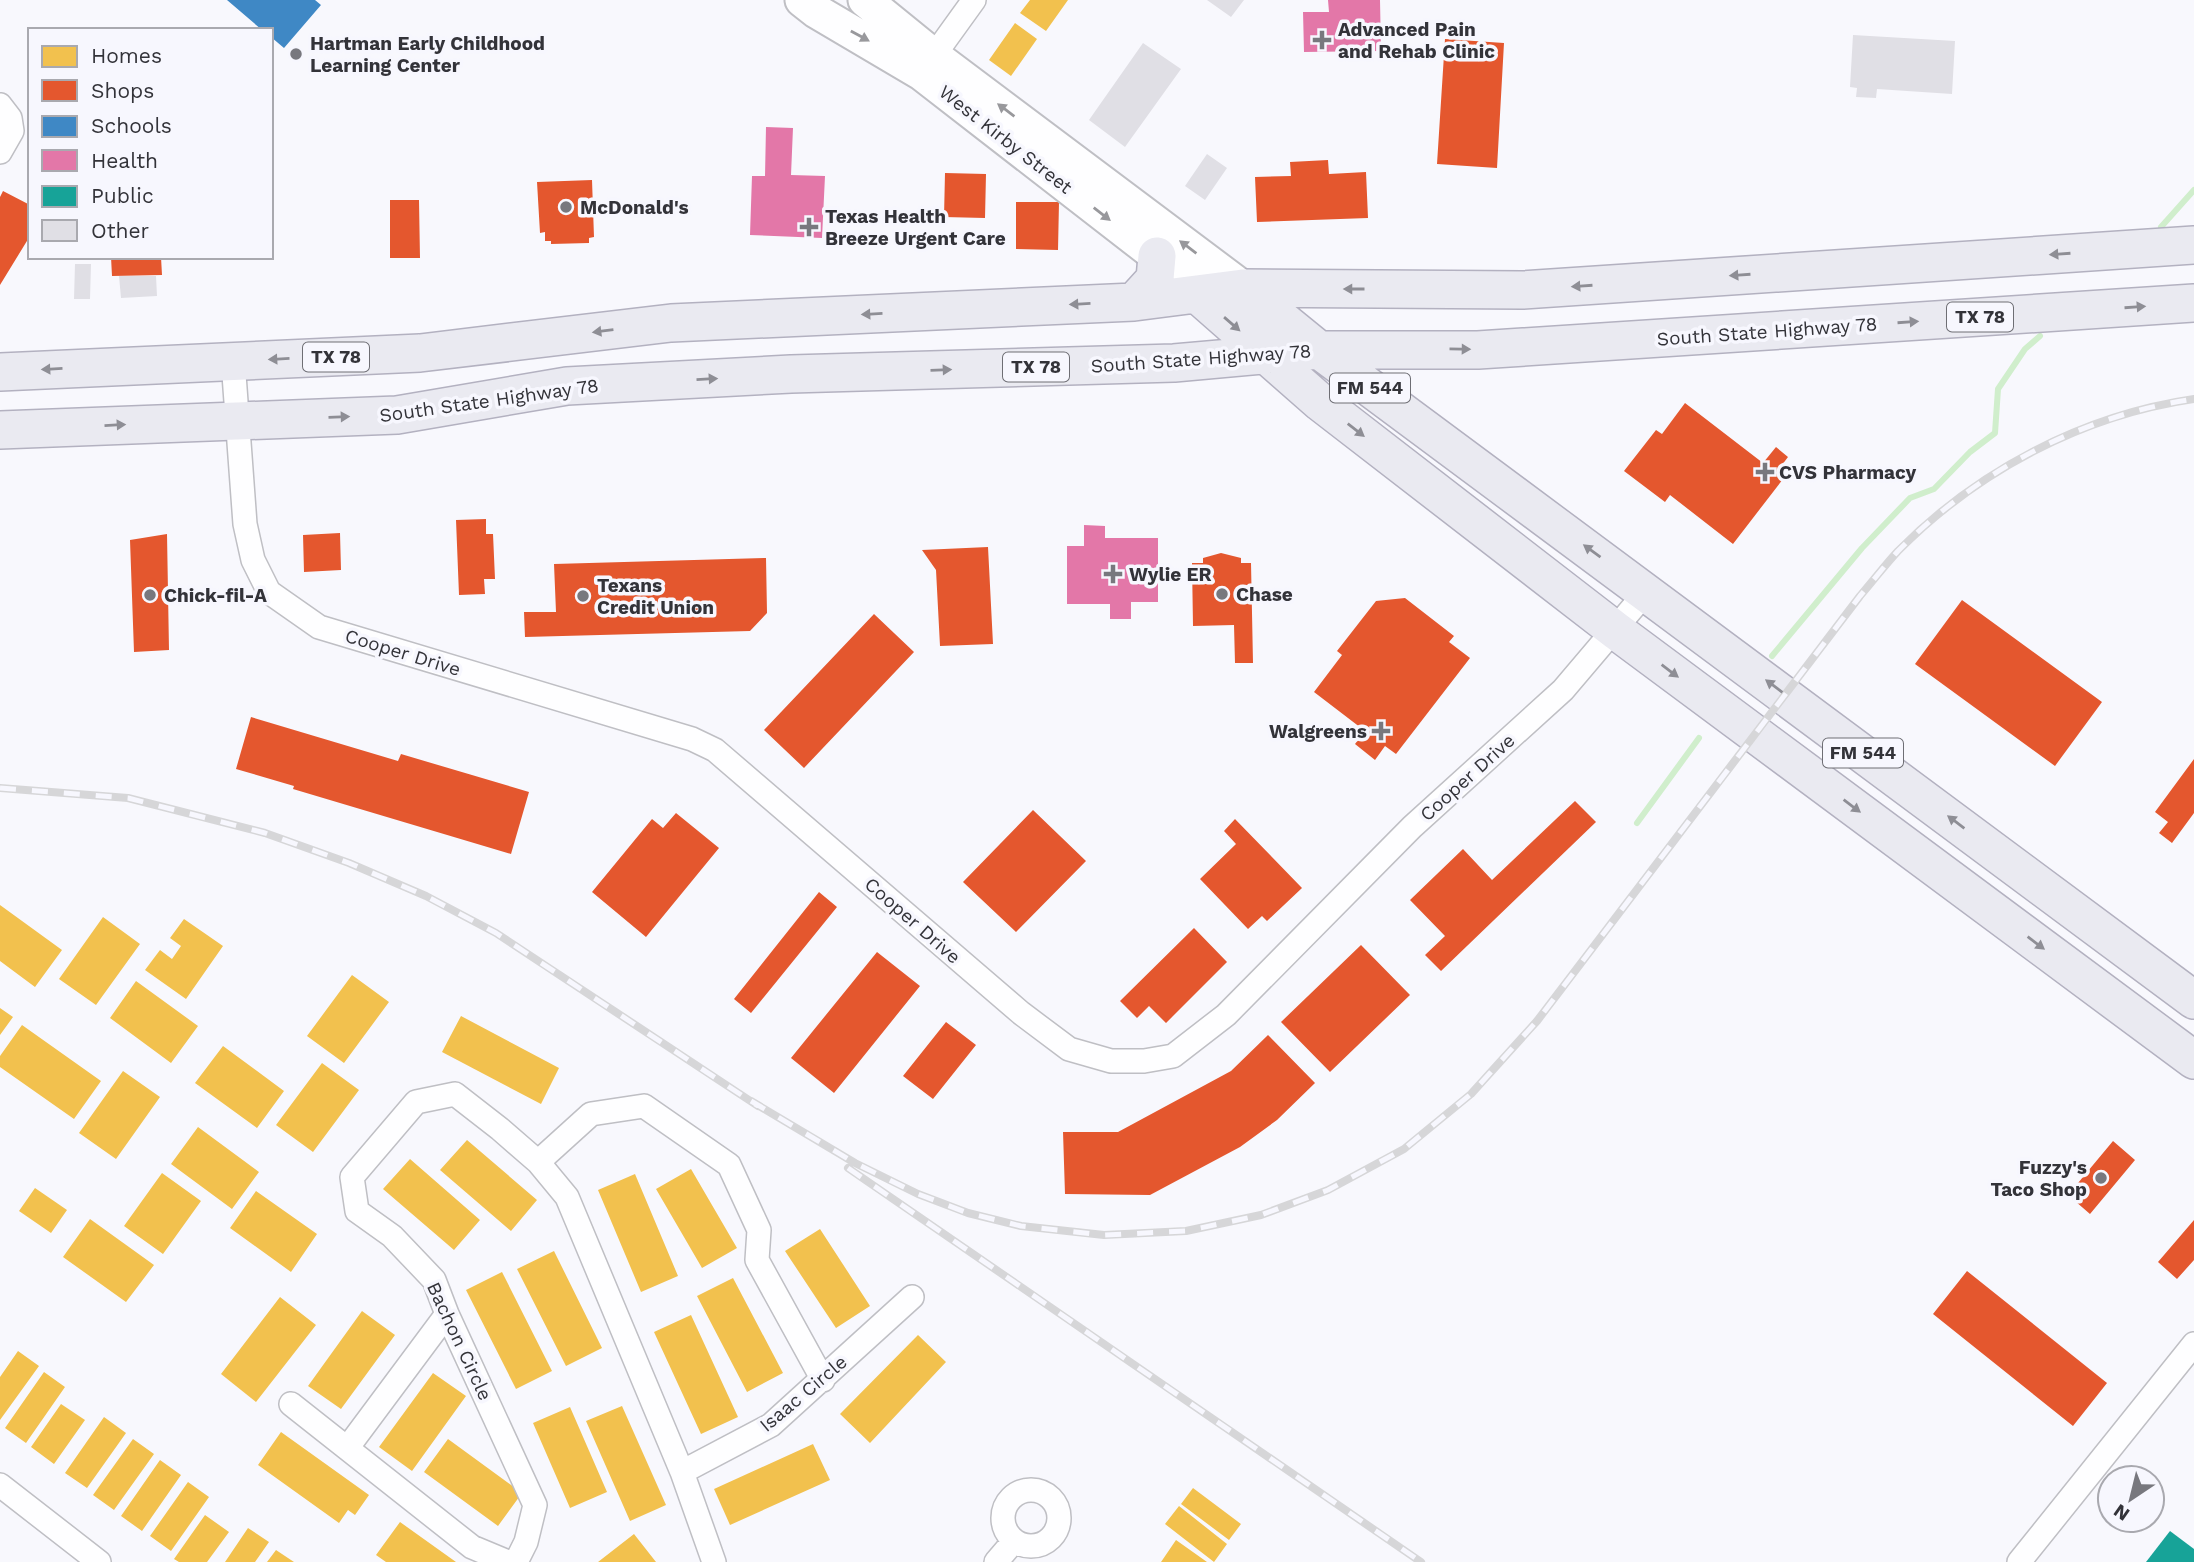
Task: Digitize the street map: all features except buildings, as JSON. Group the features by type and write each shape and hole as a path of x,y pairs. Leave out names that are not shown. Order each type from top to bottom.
{"main road":[{"name":"West Kirby Street","path":"802,0 816,11 928,64 1243,288"},
{"name":"West Kirby Street","path":"865,0 928,64 1157,256 1197,294"},
{"name":"TX 78","path":"0,372 420,353 671,323 1134,302 1243,288 1522,290 2194,245"},
{"path":"1134,302 1155,279 1157,256"},
{"path":"1778,273 1791,329"},
{"name":"FM 544","path":"1243,288 1318,349 2194,1000"},
{"name":"FM 544","path":"1197,294 1320,401 1615,630 2194,1060"},
{"name":"South State Highway 78","path":"0,430 397,415 567,386 805,374 1174,363 1318,349 1478,350 2194,303"},
{"path":"669,381 671,323"},
{"path":"1418,348 1408,370 1407,391 1422,426"},
{"path":"1982,902 2011,863"}],"street":[{"path":"928,64 974,0"},
{"path":"0,105 10,118 12,131 0,152"},
{"name":"Cooper Drive","path":"233,361 244,524 253,560 269,592 319,627 692,739 715,750 1021,1013 1069,1049 1111,1061 1144,1061 1173,1056 1226,1014 1412,827 1563,690 1647,591"},
{"name":"Bachon Circle","path":"516,1562 526,1542 535,1504 447,1314 434,1280 392,1236 357,1211 352,1177 416,1102 455,1094 538,1163 567,1197 682,1472 714,1562"},
{"path":"538,1163 590,1114 644,1106 729,1166 759,1230 757,1260 823,1380"},
{"name":"Isaac Circle","path":"682,1472 771,1425 912,1297"},
{"path":"348,1447 447,1314"},
{"path":"2019,1562 2194,1345"},
{"path":"291,1404 472,1547 508,1562"},
{"path":"0,1485 99,1562"},
{"path":"996,1562 1014,1541"}],"waterway":[{"path":"2161,227 2194,190"},
{"path":"1772,656 1862,548 1910,498 1934,489 1970,452 1995,433 1998,389 2025,349 2040,336"},
{"path":"1637,823 1699,738"}],"railway":[{"path":"751,1101 855,1163 918,1194 968,1213 1021,1226 1104,1235 1186,1231 1261,1215 1328,1190 1404,1149 1471,1094 1537,1021 1860,596 1898,551 1929,522 1997,472 2072,433 2112,418 2194,399"},
{"path":"0,788 128,798 265,833 349,863 426,896 496,933 758,1106"},
{"path":"848,1168 1421,1562"}],"place":[{"name":"Advanced Pain and Rehab Clinic","path":"1322,40"},
{"name":"Hartman Early Childhood Learning Center","path":"296,54"},
{"name":"McDonald's","path":"566,207"},
{"name":"Texas Health Breeze Urgent Care","path":"809,227"},
{"name":"CVS Pharmacy","path":"1765,472"},
{"name":"Wylie ER","path":"1113,574"},
{"name":"Chase","path":"1222,594"},
{"name":"Chick-fil-A","path":"150,595"},
{"name":"Texans Credit Union","path":"583,596"},
{"name":"Walgreens","path":"1381,731"},
{"name":"Fuzzy's Taco Shop","path":"2101,1178"}]}
